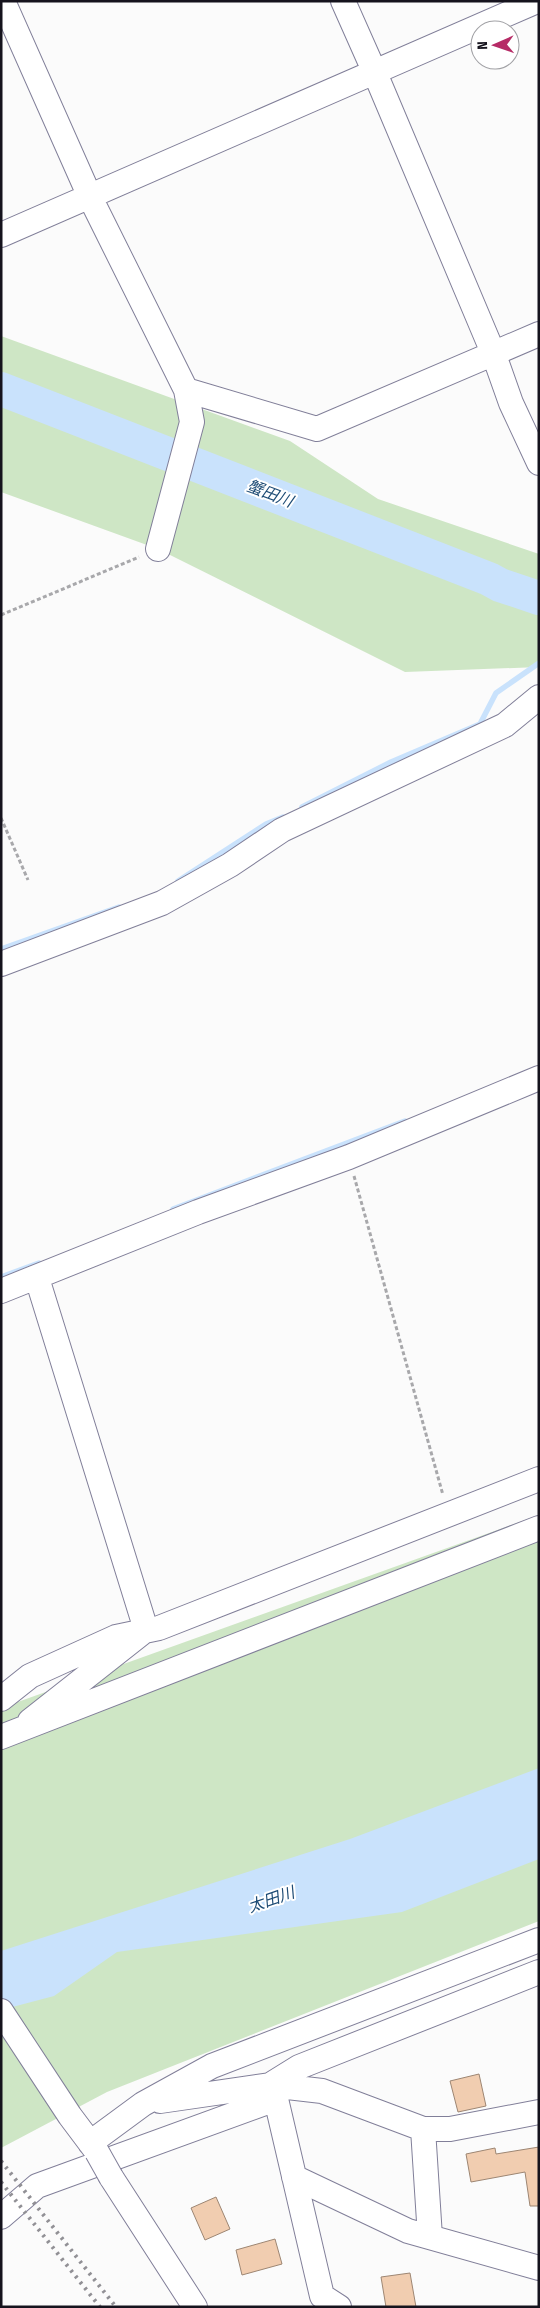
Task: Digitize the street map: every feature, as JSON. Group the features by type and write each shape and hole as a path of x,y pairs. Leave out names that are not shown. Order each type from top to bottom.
{"street":[{"path":"3,1 90,197 186,390 192,422 158,549"},
{"path":"343,1 494,355 511,403 539,463"},
{"path":"1,235 537,1"},
{"path":"186,390 317,429 494,355 539,334"},
{"path":"1,964 162,903 230,865 282,830 505,725 539,697"},
{"path":"1,1291 198,1212 349,1157 539,1078"},
{"path":"37,1278 143,1620 143,1632"},
{"path":"1,1699 30,1676 116,1637 159,1628 539,1479"},
{"path":"9,1734 539,1528"},
{"path":"9,1734 143,1632"},
{"path":"93,2148 143,2104 212,2066 539,1940"},
{"path":"1,2217 37,2186 273,2092 299,2067 539,1972"},
{"path":"1,2011 93,2148 195,2307"},
{"path":"143,2104 273,2092 322,2091 423,2128 450,2129 539,2112"},
{"path":"273,2092 322,2296 339,2307"},
{"path":"423,2128 430,2236"},
{"path":"294,2177 408,2231 539,2268"}],"path":[{"path":"1,615 158,549"},
{"path":"1,818 28,880"},
{"path":"349,1157 448,1515"}],"green space":[{"path":"1,336 290,441 378,499 539,554 539,667 405,672 158,549 1,492"},
{"path":"539,1515 539,1921 107,2092 1,2148 1,1708"}],"water":[{"name":"太田川","path":"539,1768 539,1859 402,1912 117,1952 54,1996 1,2010 1,1951 350,1839"}],"building":[{"path":"479,2074 486,2106 458,2112 450,2081"},
{"path":"539,2147 539,2206 530,2206 525,2172 471,2182 466,2154 495,2148 496,2154"},
{"path":"216,2197 230,2229 205,2240 191,2208"},
{"path":"275,2239 282,2264 242,2275 236,2250"},
{"path":"410,2273 416,2307 386,2307 381,2277"}],"waterway":[{"name":"蟹田川","path":"1,389 489,579 500,585 539,598"},
{"path":"302,807 391,762 480,724 496,693 539,663"},
{"path":"178,881 266,824 283,817"},
{"path":"1,949 119,907"},
{"path":"173,1209 405,1121"},
{"path":"1,1277 39,1263"}],"railway":[{"path":"1,2161 116,2307"},
{"path":"1,2182 100,2307"}]}
